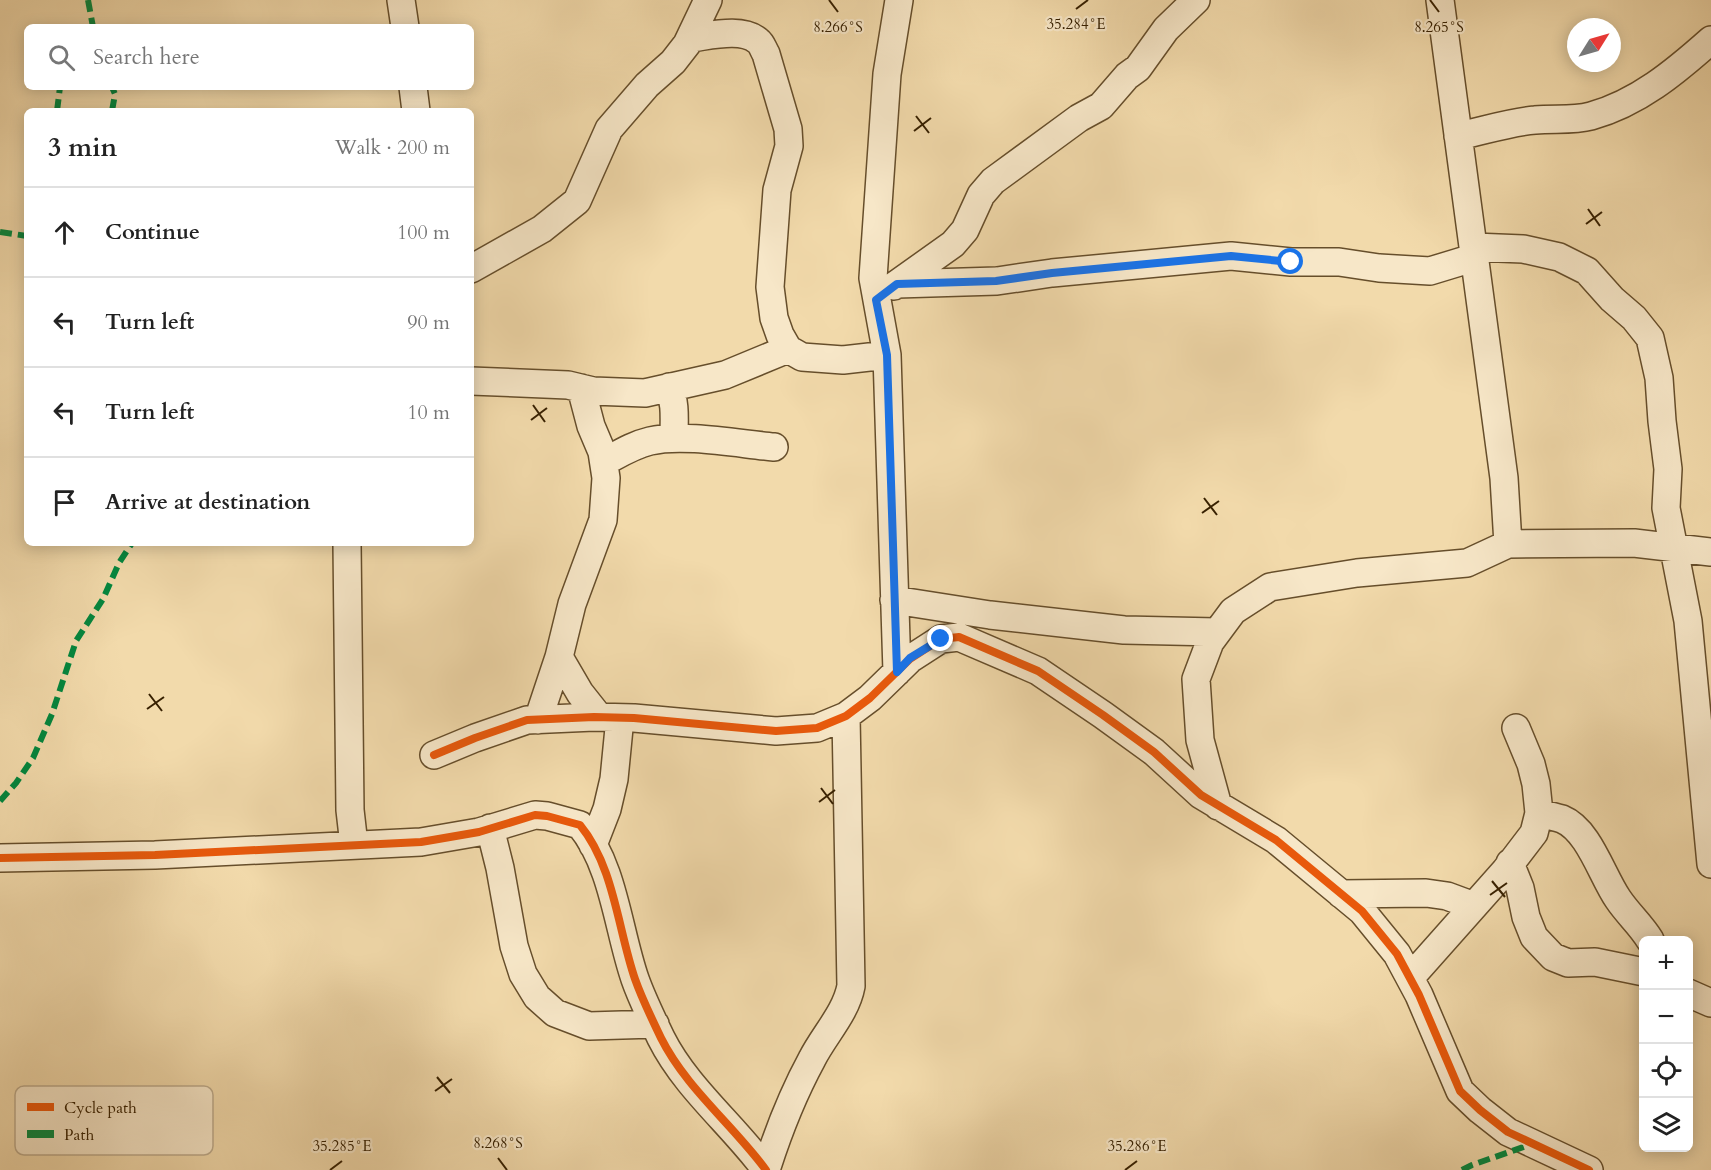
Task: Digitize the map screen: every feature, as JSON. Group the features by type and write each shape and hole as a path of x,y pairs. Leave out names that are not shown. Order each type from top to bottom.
{"street":[{"path":"401,0 405,24"},
{"path":"474,267 542,230 577,201 609,129 647,85 673,63 690,38 708,0"},
{"path":"897,672 887,292 873,278 887,74 899,0"},
{"path":"887,292 952,244 966,230 981,195 993,181 1079,118 1101,106 1127,76 1138,68 1166,29 1196,0"},
{"path":"1440,0 1504,478 1508,544"},
{"path":"690,38 737,34 750,36 760,42 766,54 788,129 789,146 777,190 770,287 774,318 788,350 802,357 843,360 887,355"},
{"path":"1458,136 1534,120 1560,120 1589,116 1623,105 1654,87 1711,40"},
{"path":"413,90 416,108"},
{"path":"887,292 1231,256 1291,262 1339,262 1379,268 1430,271 1475,252 1522,249 1559,257 1587,271 1650,338 1659,378 1668,469 1666,508 1688,621 1711,864"},
{"path":"474,381 567,385 592,392 645,393 725,375 788,350"},
{"path":"669,387 674,398 674,438"},
{"path":"538,720 559,657 572,604 603,520 606,478 604,462 581,388"},
{"path":"604,462 640,444 674,438 774,447"},
{"path":"1218,806 1200,740 1196,679 1210,642 1233,610 1270,587 1358,573 1467,563 1508,544 1634,543 1711,552"},
{"path":"347,546 350,810 354,845"},
{"path":"894,600 990,615 1124,630 1217,632"},
{"path":"434,755 527,720 609,718 776,731 817,728 846,716 870,698 910,658 941,639 959,637 1038,671 1094,709 1154,752 1201,795 1276,840 1362,911 1397,954 1460,1091 1479,1110 1508,1132 1589,1170"},
{"path":"559,657 580,693 609,718 614,779 607,809 593,845"},
{"path":"766,1170 775,1140 808,1067 849,998 846,716"},
{"path":"1410,978 1474,906 1534,833 1539,813 1536,784 1531,764 1516,728"},
{"path":"1539,813 1564,820 1589,843 1602,874 1648,936"},
{"path":"0,858 155,855 421,842 490,828 535,815 580,825 593,845 612,891 635,979 662,1040 687,1078 747,1144 766,1170"},
{"path":"490,828 500,868 514,946 523,974 537,997 555,1013 589,1026 655,1024"},
{"path":"1510,863 1534,937 1553,957 1568,963 1595,962 1639,971"},
{"path":"1341,894 1426,893 1447,896 1474,906"},
{"path":"1693,995 1711,1003"}],"marked path":[{"path":"88,0 92,24"},
{"path":"57,108 60,90"},
{"path":"113,90 115,94 113,108"},
{"path":"0,232 24,236"},
{"path":"0,801 33,758 52,714 76,641 103,599 119,563 130,546"},
{"path":"1462,1170 1532,1144"}],"cycle path":[{"path":"434,755 527,720 634,718 776,731 817,728 846,716 870,698 910,659 941,639 959,637 1038,671 1103,715 1154,752 1201,795 1276,840 1362,911 1397,954 1419,995 1460,1091 1508,1132 1589,1170"},
{"path":"0,858 155,855 421,842 479,832 535,815 580,825 601,859 635,979 661,1038 683,1073 766,1170"}],"route":[{"path":"941,639 910,658 897,672 887,355 876,300 897,284 996,281 1052,273 1231,256 1291,262"}]}
